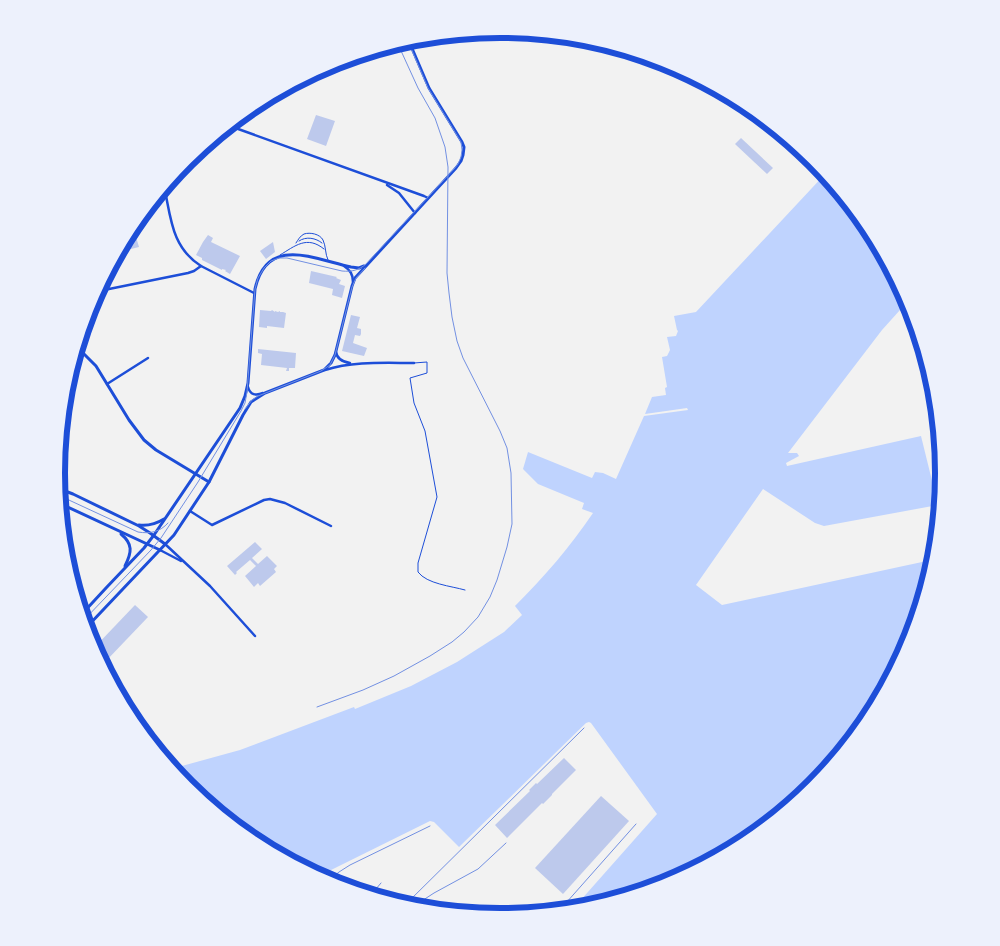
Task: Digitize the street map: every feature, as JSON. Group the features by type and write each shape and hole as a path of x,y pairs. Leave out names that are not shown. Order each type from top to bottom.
{"street":[{"path":"352,286 356,276 462,160 464,151 462,140 428,86 411,47"},
{"path":"234,128 379,181 423,195 428,199"},
{"path":"379,181 400,193 415,213"},
{"path":"166,194 179,244 188,256 201,266 254,293"},
{"path":"367,265 356,268 293,254 277,257 267,265 256,282 254,293 248,389 252,394 257,395 323,370 354,364 414,362"},
{"path":"105,290 188,273 201,266"},
{"path":"323,370 332,362 352,286 352,274 344,266"},
{"path":"336,350 336,354 340,359 354,364"},
{"path":"82,352 99,370 129,420 144,440 156,450 209,482"},
{"path":"107,384 148,358"},
{"path":"87,609 154,535 240,408 248,383"},
{"path":"91,622 175,533 209,482 247,408 254,400 265,393"},
{"path":"65,492 143,526 159,522 168,515"},
{"path":"190,511 212,525 264,500 275,500 331,526"},
{"path":"66,506 160,550 188,566"},
{"path":"134,523 165,544 210,586 255,636"},
{"path":"114,529 125,538 130,548 128,558 121,571"}],"lane":[{"path":"292,248 302,235 309,233 320,237 328,260 333,263"},
{"path":"296,243 307,238 318,240 324,246"},
{"path":"277,257 298,244 305,242 318,245 325,252"},
{"path":"414,362 427,362 427,374 410,378 414,403 425,431 437,497 418,563 418,572 423,578 432,582 465,590"}],"water":[{"path":"821,179 846,208 862,231 891,280 902,307 882,330 788,453 797,453 799,456 786,463 787,466 921,436 935,494 935,506 824,526 815,523 763,489 696,585 722,605 926,561 912,613 891,666 846,738 808,781 765,819 693,864 613,894 580,901 657,814 589,722 459,847 434,822 430,821 328,873 307,864 258,835 235,819 192,781 179,767 240,750 354,707 355,709 411,686 457,662 504,632 522,615 515,606 556,561 593,513 582,509 584,503 538,484 523,469 528,452 592,478 595,472 603,473 616,479 644,416 688,410 687,408 645,414 652,397 666,395 665,388 667,387 662,357 667,356 670,350 667,337 676,336 678,331 674,316 696,312"}],"building":[{"path":"316,115 335,121 326,146 307,139"},
{"path":"741,138 773,168 767,174 735,144"},
{"path":"135,235 139,247 127,249"},
{"path":"208,235 213,238 211,242 240,256 230,274 226,270 222,270 202,260 202,258 196,255"},
{"path":"273,242 275,252 266,259 260,251"},
{"path":"311,271 337,277 341,280 339,284 345,286 342,298 332,295 333,289 309,283"},
{"path":"260,310 286,313 284,328 259,327"},
{"path":"351,315 360,317 357,328 361,329 361,334 360,336 355,335 353,343 367,348 364,356 342,351"},
{"path":"258,349 296,353 295,368 289,368 289,371 286,371 287,368 261,365 262,354 258,353"},
{"path":"255,542 262,549 252,558 258,564 267,556 277,566 274,569 276,572 260,586 258,583 254,587 245,576 256,566 250,560 235,575 227,566"},
{"path":"135,605 148,617 107,660 99,643"},
{"path":"564,758 576,770 507,838 495,825 536,783"},
{"path":"601,796 629,821 563,894 535,868"}],"tram line":[{"path":"89,615 161,538 241,411 247,392 255,289 258,278 264,268 271,261 279,258 287,258 342,271 352,271 361,268 458,164 462,150 461,142 428,88 410,47"},
{"path":"245,409 258,396 321,371 330,365 335,355 352,287 356,278 365,268"},
{"path":"65,498 138,532 154,532 168,523"}],"railway":[{"path":"317,707 394,676 430,656 464,632 478,617 490,597 507,547 512,524 511,473 507,448 463,358 452,317 447,273 448,167 445,147 435,118 418,88 400,49"},
{"path":"411,899 584,728"},
{"path":"566,903 636,824"},
{"path":"335,876 350,865 430,826"},
{"path":"421,901 478,869 506,843"},
{"path":"375,890 381,883"}]}
